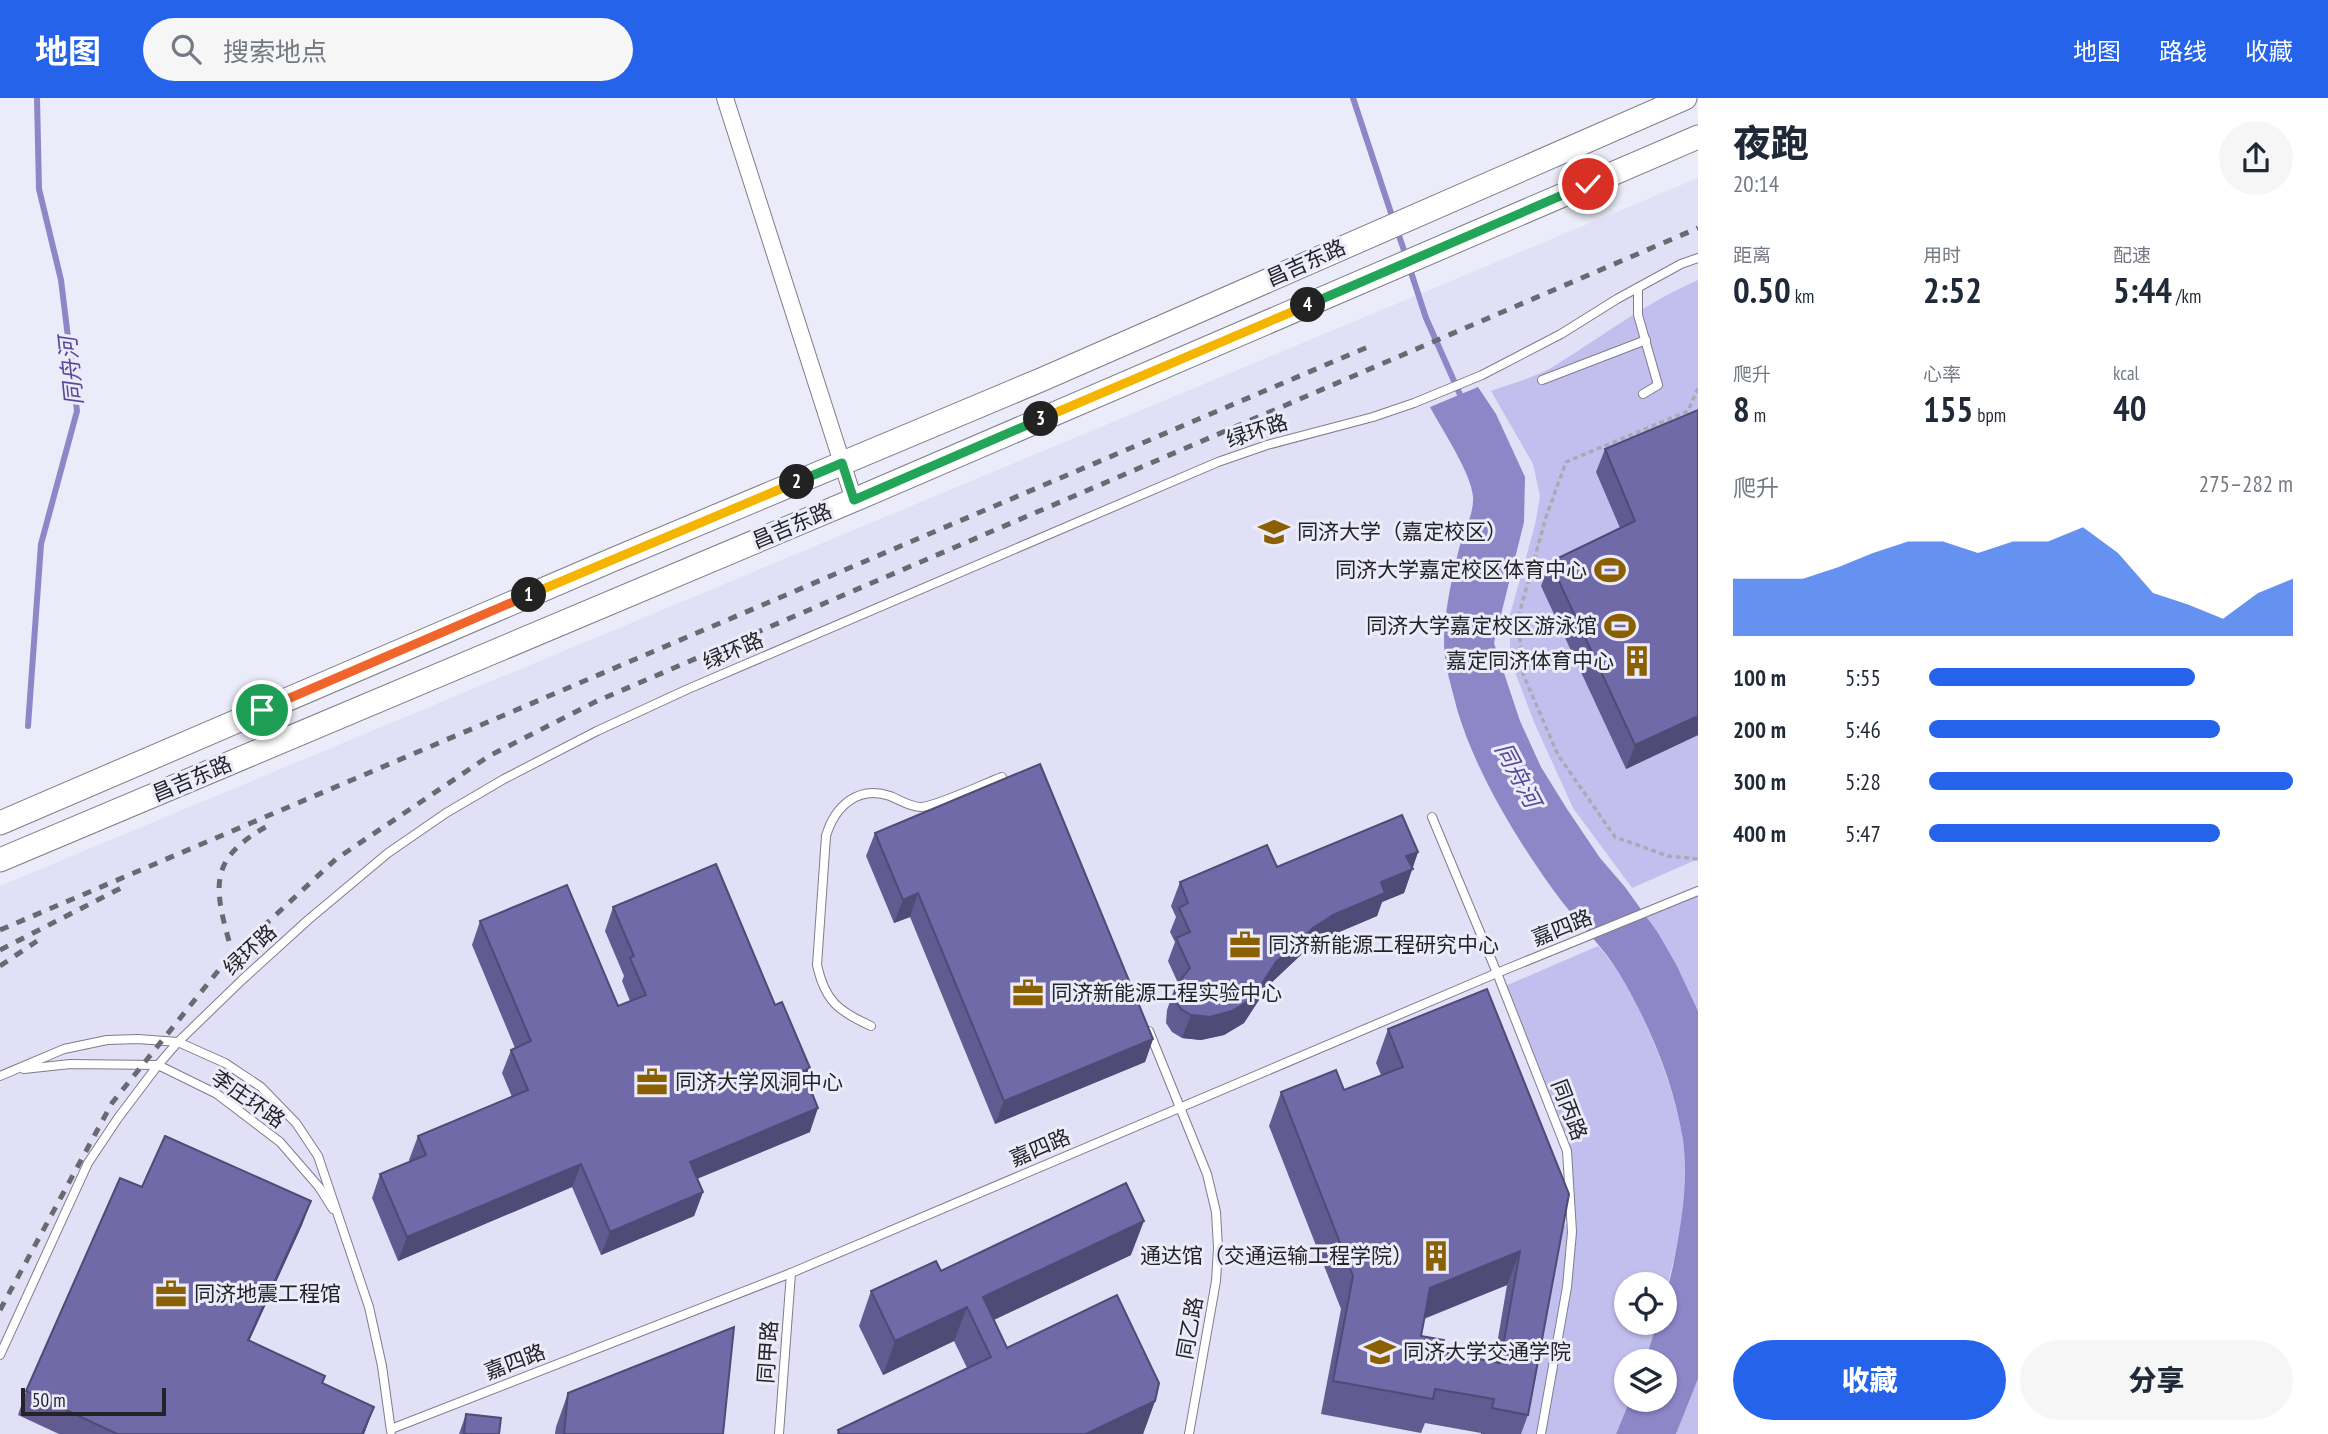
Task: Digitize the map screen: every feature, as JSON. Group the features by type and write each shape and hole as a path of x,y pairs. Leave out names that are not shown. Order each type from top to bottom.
{"street":[{"path":"724,98 854,500"},
{"name":"昌吉东路","path":"0,823 1043,379 1685,98"},
{"name":"昌吉东路","path":"0,860 854,500 1698,137"}],"lane":[{"name":"绿环路","path":"0,1355 88,1163 158,1065 178,1042 308,920 388,853 446,813 551,753 688,690 1218,462 1267,445 1373,417 1482,374 1561,334 1681,264 1698,258"},
{"path":"1638,288 1638,315 1658,385 1643,394"},
{"path":"1542,380 1646,341"},
{"path":"871,1026 849,1016 826,995 817,965 826,836 830,822 854,797 870,792 922,807 1002,776"},
{"name":"同丙路","path":"1432,817 1567,1151 1572,1232 1567,1287 1541,1434"},
{"name":"嘉四路","path":"391,1432 791,1273 1497,973 1698,891"},
{"name":"同乙路","path":"1145,1020 1207,1174 1216,1212 1216,1281 1189,1434"},
{"name":"李庄环路","path":"0,1076 64,1049 107,1040 138,1039 178,1042 225,1063 261,1087 296,1123 318,1156 369,1307 382,1366 391,1432"},
{"name":"李庄环路","path":"14,1070 70,1064 158,1065 217,1094 280,1142 319,1187 341,1224"},
{"name":"同甲路","path":"779,1434 791,1273"}],"path":[{"path":"1698,388 1688,411 1566,463 1546,517 1518,618 1523,674 1558,755 1588,801 1615,837 1668,856 1698,859"}],"shaded area":[{"name":"同济大学（嘉定校区）","path":"1698,178 1698,1434 0,1434 0,886"},
{"name":"同济大学嘉定校区体育中心","path":"1698,280 1698,859 1632,888 1573,808 1534,722 1510,659 1510,615 1535,525 1540,496 1533,464 1491,391 1551,368 1641,310"},
{"path":"1698,891 1698,1011 1677,966 1645,914"},
{"path":"1598,946 1630,991 1653,1040 1673,1096 1685,1149 1682,1220 1671,1272 1614,1272 1614,1335 1653,1335 1649,1349 1614,1349 1614,1412 1625,1412 1616,1434 1519,1434 1556,1228 1571,1223 1567,1151 1503,987"},
{"path":"1698,1379 1698,1434 1676,1434"}],"water":[{"path":"1478,387 1496,414 1525,477 1524,522 1494,643 1520,721 1541,767 1600,858 1658,933 1698,1011 1698,1379 1676,1434 1616,1434 1625,1412 1677,1412 1677,1349 1649,1349 1653,1335 1677,1335 1677,1272 1672,1272 1683,1203 1685,1172 1679,1119 1667,1075 1650,1033 1619,973 1547,882 1516,835 1488,785 1465,734 1446,663 1444,633 1452,577 1472,511 1473,497 1462,464 1430,407"}],"building":[{"name":"嘉定同济体育中心","path":"1698,410 1698,716 1635,745 1550,562 1635,521 1605,449"},
{"name":"同济新能源工程实验中心","path":"1040,764 1153,1039 1004,1101 918,893 903,900 875,833"},
{"name":"同济新能源工程研究中心","path":"1402,815 1418,852 1406,856 1413,869 1381,882 1385,893 1333,915 1313,928 1276,962 1252,999 1232,1011 1210,1017 1191,1015 1181,1009 1175,1000 1175,987 1190,968 1176,938 1190,932 1179,908 1188,903 1180,882 1267,845 1277,867"},
{"name":"同济大学风洞中心","path":"716,864 775,1005 782,1002 810,1068 803,1071 818,1108 690,1162 703,1192 610,1232 581,1164 407,1237 380,1174 426,1155 418,1136 528,1090 511,1050 531,1041 480,921 567,885 618,1006 646,995 630,958 634,956 613,907"},
{"name":"通达馆（交通运输工程学院）","path":"1487,989 1569,1194 1528,1415 1492,1408 1494,1399 1435,1389 1433,1399 1333,1381 1353,1276 1281,1092 1336,1070 1344,1090 1403,1067 1388,1029","holes":["1520,1251 1500,1363 1442,1352 1444,1340 1421,1336 1430,1288"]},
{"name":"同济地震工程馆","path":"165,1136 311,1201 248,1340 325,1376 322,1383 374,1407 362,1434 117,1434 26,1391 120,1178 142,1187"},
{"path":"1126,1183 1144,1221 983,1297 1007,1348 1117,1295 1159,1383 1155,1401 1086,1434 840,1434 838,1430 991,1357 967,1307 895,1341 871,1291 936,1261 941,1271"},
{"path":"734,1327 723,1434 564,1434 568,1393"},
{"path":"466,1414 501,1418 499,1434 464,1434"}],"waterway":[{"name":"同舟河","path":"28,726 41,544 77,411 61,280 39,189 37,98"},
{"path":"1353,98 1393,219"},
{"path":"1397,230 1406,256"},
{"path":"1409,266 1426,318 1462,399"}],"railway":[{"path":"0,1310 112,1103 226,961 336,859 489,756 597,701 1698,228"},
{"path":"0,930 1370,346"},
{"path":"229,941 220,902 221,872 236,848 269,825"},
{"path":"0,950 121,888"},
{"path":"0,966 37,941"}],"place":[{"name":"同济大学（嘉定校区）","path":"1274,532"},
{"name":"同济大学嘉定校区体育中心","path":"1610,570"},
{"name":"同济大学嘉定校区游泳馆","path":"1620,626"},
{"name":"嘉定同济体育中心","path":"1637,661"},
{"name":"同济新能源工程研究中心","path":"1245,945"},
{"name":"同济新能源工程实验中心","path":"1028,993"},
{"name":"同济大学风洞中心","path":"652,1082"},
{"name":"通达馆（交通运输工程学院）","path":"1436,1256"},
{"name":"同济地震工程馆","path":"171,1294"},
{"name":"同济大学交通学院","path":"1380,1352"}],"route":[{"path":"262,710 842,463 854,500 1588,184"}]}
